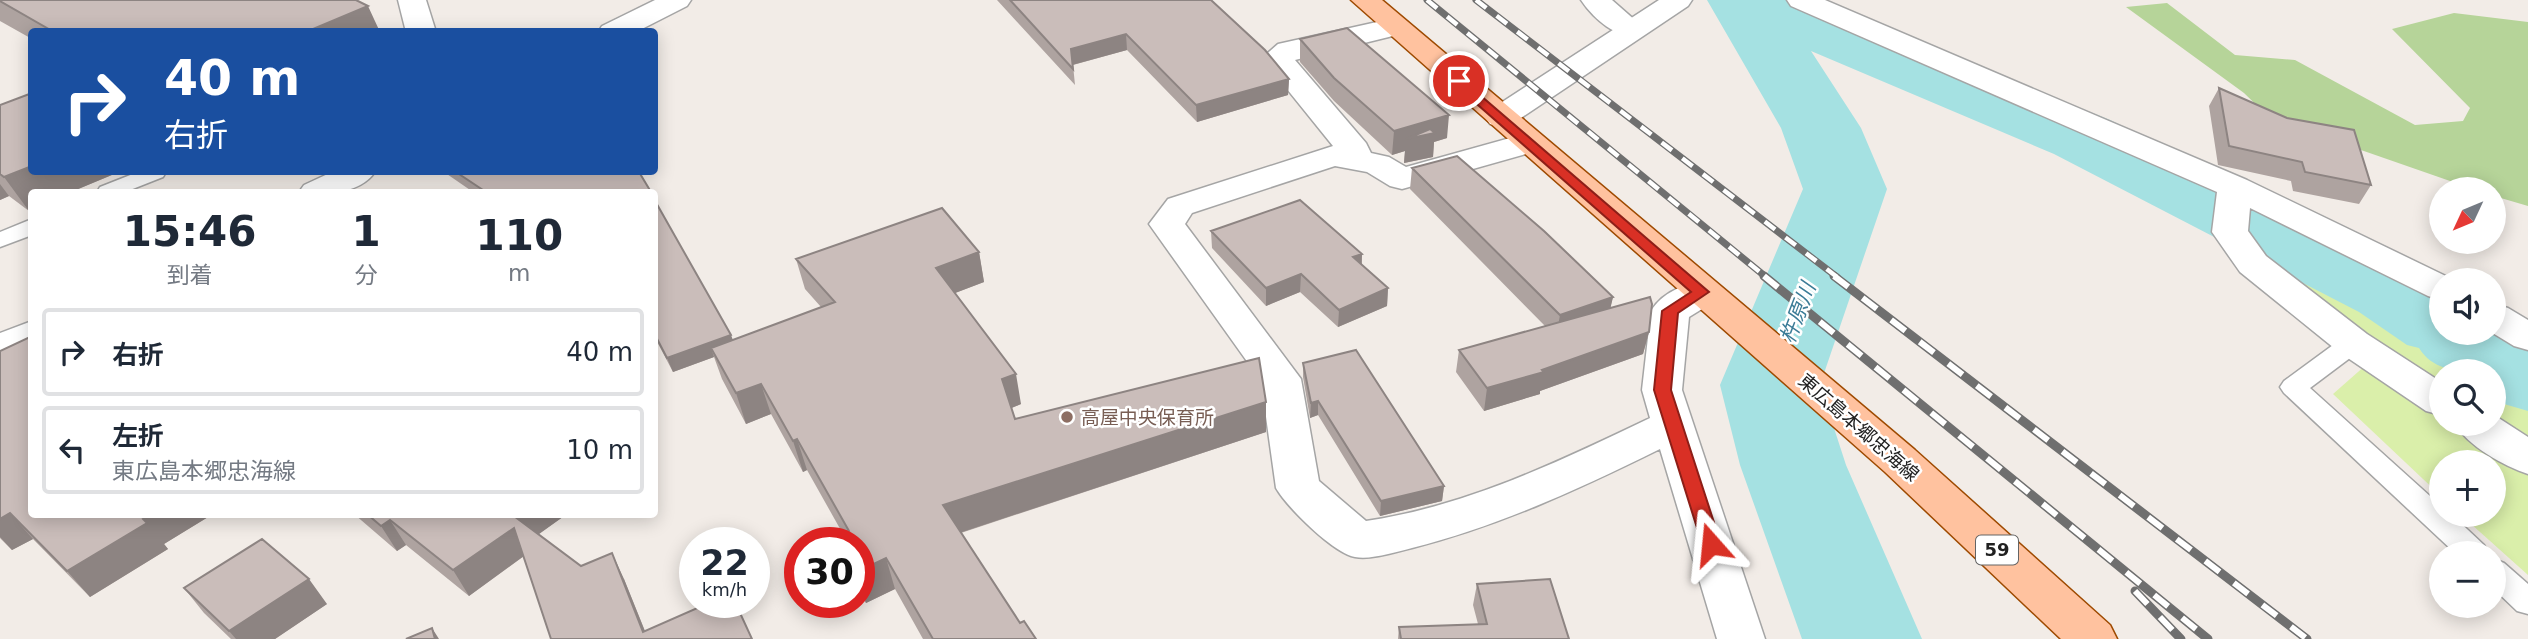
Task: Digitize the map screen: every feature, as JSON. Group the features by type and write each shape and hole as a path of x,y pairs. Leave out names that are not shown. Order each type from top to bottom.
{"main road":[{"name":"東広島本郷忠海線","path":"1365,0 1900,461 2094,639"}],"street":[{"path":"412,0 420,28"},
{"path":"620,28 677,0"},
{"path":"1595,0 1630,29"},
{"path":"1801,0 2235,191 2429,282"},
{"path":"1671,4 1630,29 1514,130 1402,179 1377,164 1333,156 1180,206 1167,224 1281,379 1298,488 1357,540 1402,535 1528,494 1673,425"},
{"path":"1355,160 1354,150 1277,58 1289,50 1395,27"},
{"path":"322,189 352,175"},
{"path":"2235,191 2230,232 2253,264 2353,343 2429,393"},
{"path":"1702,292 1670,311 1662,390 1741,639"},
{"path":"2506,324 2528,337"},
{"path":"0,349 28,336"},
{"path":"2494,436 2528,458"}],"lane":[{"path":"115,189 148,175"},
{"path":"0,240 28,228"},
{"path":"2353,343 2293,387 2461,541"},
{"path":"2506,582 2528,603"}],"green space":[{"path":"2167,3 2235,55 2295,60 2415,125 2463,121 2470,108 2392,29 2454,13 2528,22 2528,206 2506,200 2506,177 2439,177 2338,142 2281,129 2244,93 2126,7"},
{"path":"2265,238 2429,335 2429,345 2446,345 2470,359 2429,359 2429,392 2412,382 2429,394 2429,436 2491,436 2528,461 2528,575 2506,555 2506,541 2490,541 2474,527 2506,527 2506,450 2429,450 2429,485 2333,394 2375,357 2247,256"},
{"path":"2506,380 2528,394 2528,454 2499,436 2506,436"}],"building":[{"path":"356,0 368,6 316,28 47,28 0,1"},
{"path":"1010,0 1211,0 1265,50 1289,79 1196,105 1126,34 1071,49 1073,69"},
{"path":"1347,28 1449,115 1394,131 1334,78 1300,39"},
{"path":"2219,88 2287,118 2354,130 2371,185 2305,172 2302,162 2229,146"},
{"path":"28,94 28,168 4,177 0,174 0,105"},
{"path":"1430,129 1435,133 1406,139"},
{"path":"1457,156 1544,231 1613,297 1560,315 1412,168"},
{"path":"460,175 641,175 649,189 482,189"},
{"path":"1300,200 1362,254 1353,257 1388,288 1339,310 1301,274 1266,288 1211,231"},
{"path":"658,206 731,335 667,358 658,341"},
{"path":"942,208 979,252 936,268 1016,374 1002,379 1015,419 1259,358 1266,402 943,505 1020,623 1024,621 1036,639 933,639 886,558 875,563 875,527 847,527 797,439 793,441 761,384 736,393 711,348 835,302 796,259"},
{"path":"1650,297 1652,304 1649,332 1542,370 1544,372 1487,388 1459,350"},
{"path":"28,338 28,518 145,518 147,523 67,571 10,513 0,519 0,351"},
{"path":"1356,350 1444,486 1381,501 1318,401 1311,403 1303,363"},
{"path":"372,518 517,518 581,566 612,553 643,632 679,616 742,618 752,639 551,639 514,528 453,570 390,520 381,526"},
{"path":"262,539 309,579 229,631 184,588"},
{"path":"1550,579 1569,639 1401,639 1399,627 1487,624 1477,584"},
{"path":"432,628 435,639 406,639"}],"waterway":[{"name":"杵原川","path":"1742,0 1821,128 1845,189 1770,385 1793,465 1862,639"},
{"path":"1748,0 2082,137 2392,291 2429,315"},
{"path":"2478,345 2528,377"}],"railway":[{"path":"1427,0 1766,277"},
{"path":"1476,0 1837,277"},
{"path":"1764,276 2208,639"},
{"path":"1834,276 2307,639"},
{"path":"2135,591 2181,639"}],"place":[{"name":"高屋中央保育所","path":"1067,417"}],"route":[{"path":"1459,81 1702,292 1670,311 1662,390 1711,544"}]}
